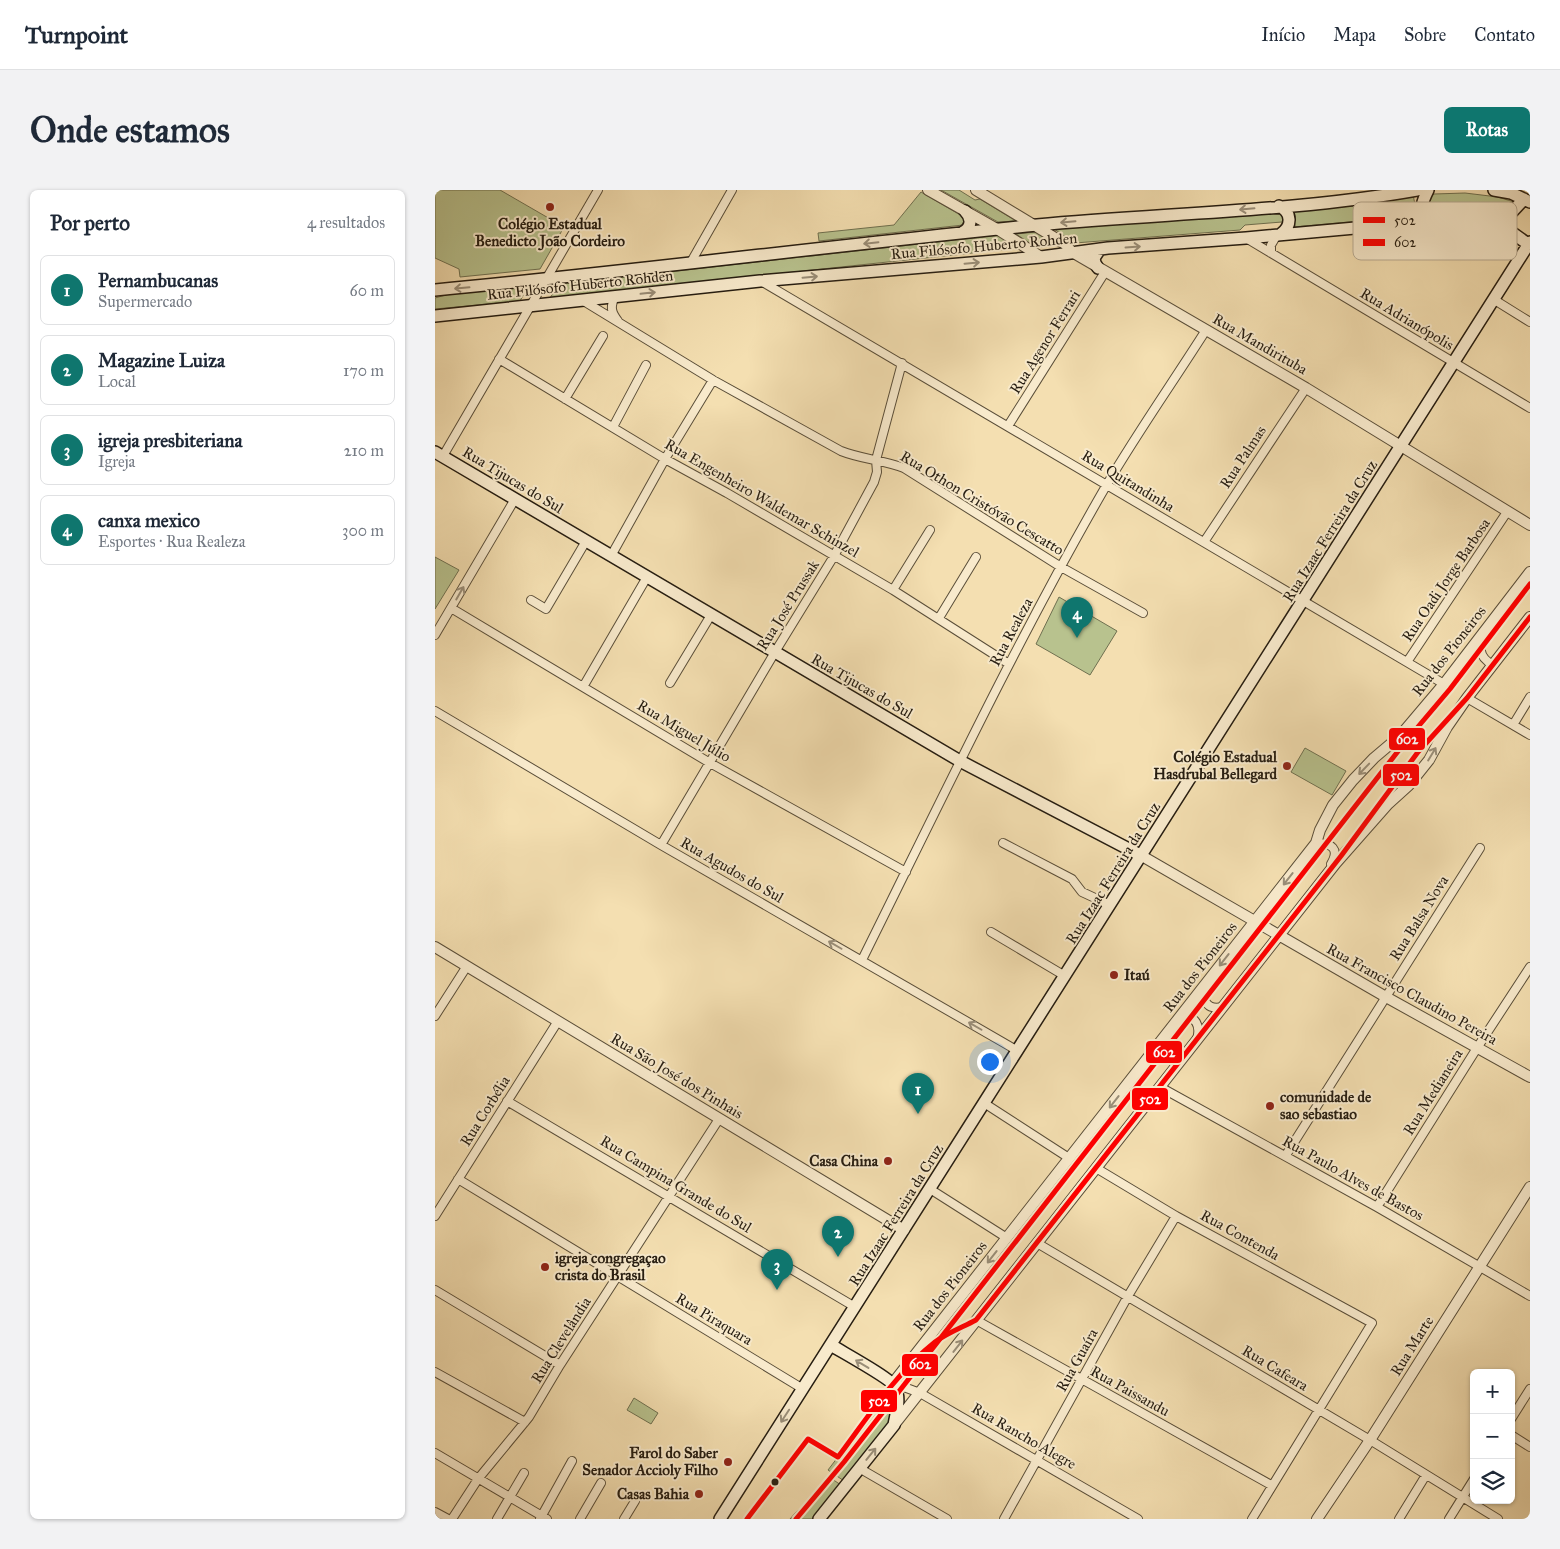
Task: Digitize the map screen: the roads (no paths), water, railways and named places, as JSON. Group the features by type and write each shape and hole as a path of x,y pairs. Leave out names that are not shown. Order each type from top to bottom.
{"main road":[{"name":"Rua Filósofo Huberto Rohden","path":"435,290 546,280 963,232 1367,199 1417,190"},
{"path":"1422,202 1428,190"},
{"path":"1494,190 1528,197"},
{"path":"1517,207 1528,197"},
{"path":"1279,206 1286,211 1289,220 1287,228 1279,234"},
{"path":"963,232 969,227 970,223 969,216 965,211"},
{"name":"Rua Filósofo Huberto Rohden","path":"435,316 790,278 1353,228"},
{"path":"1517,235 1529,243"},
{"name":"Rua Izaac Ferreira da Cruz","path":"719,1519 1142,856 1529,243"},
{"path":"1101,249 1094,258 1095,263 1101,270"},
{"name":"Rua Tijucas do Sul","path":"439,454 960,761 1142,856"},
{"name":"Rua Rancho Alegre","path":"831,1345 893,1383"},
{"path":"819,1519 894,1425 898,1396 893,1383"}],"street":[{"path":"439,454 499,360 599,190"},
{"path":"691,262 732,190"},
{"name":"Rua Mandirituba","path":"976,190 1065,244 1072,252 1101,270 1306,388 1530,525"},
{"path":"931,191 1041,257"},
{"path":"1271,254 1271,245 1279,234"},
{"name":"Rua Adrianópolis","path":"1246,238 1530,408"},
{"name":"Rua Agenor Ferrari","path":"1008,426 1101,270"},
{"path":"790,278 786,289 797,302"},
{"name":"Rua Quitandinha","path":"760,281 1444,684"},
{"path":"615,296 611,304 611,311 621,325"},
{"path":"1493,299 1530,322"},
{"name":"Rua Othon Cristóvão Cescatto","path":"582,300 713,380 841,452 891,463 904,468 1061,567 1143,613"},
{"name":"Rua Realeza","path":"862,960 1009,664 1061,567 1107,485 1206,330"},
{"path":"565,399 603,336"},
{"name":"Rua Engenheiro Waldemar Schinzel","path":"499,360 665,459 893,590 1009,664"},
{"name":"Rua José Prussak","path":"661,845 834,556 874,482 877,472 876,460 902,363"},
{"path":"613,427 646,365"},
{"path":"611,556 665,459 713,380"},
{"name":"Rua Palmas","path":"1204,542 1306,388"},
{"path":"435,635 515,499"},
{"name":"Rua Oadi Jorge Barbosa","path":"1407,662 1507,512"},
{"path":"893,590 929,530"},
{"path":"531,600 547,609 586,541"},
{"path":"939,618 976,557"},
{"name":"Rua dos Pioneiros","path":"893,1383 1316,843 1320,830 1333,805 1353,780 1399,736 1444,684 1530,572"},
{"path":"583,687 647,577"},
{"name":"Rua Miguel Júlio","path":"451,608 710,763 906,872"},
{"path":"1493,665 1486,661 1480,650 1483,641 1503,608"},
{"path":"670,683 711,614"},
{"path":"894,1425 1341,856 1388,804 1414,779 1429,760 1447,727 1467,698 1530,617"},
{"path":"1513,724 1530,697"},
{"path":"1467,698 1530,735"},
{"name":"Rua Agudos do Sul","path":"435,711 661,845 1017,1051"},
{"path":"1003,843 1072,879 1082,892 1110,904"},
{"path":"1314,891 1335,857 1335,851 1331,846 1325,843 1316,843"},
{"name":"Rua Balsa Nova","path":"1286,1155 1480,848"},
{"name":"Rua Tijucas do Sul","path":"1142,856 1279,936"},
{"path":"991,932 1065,976"},
{"name":"Rua Francisco Claudino Pereira","path":"1279,936 1530,1077"},
{"name":"Rua São José dos Pinhais","path":"435,948 904,1230"},
{"path":"435,1016 467,966"},
{"name":"Rua Medianeira","path":"1377,1207 1477,1048 1530,968"},
{"path":"1207,982 1203,990 1203,998 1207,1005 1214,1008 1223,1008"},
{"path":"1181,1015 1189,1016 1195,1020 1198,1026 1196,1041"},
{"name":"Rua Corbélia","path":"435,1216 558,1021"},
{"name":"Rua Paulo Alves de Bastos","path":"1160,1087 1286,1155 1530,1296"},
{"name":"Rua Campina Grande do Sul","path":"507,1101 855,1307"},
{"path":"985,1103 1069,1158"},
{"name":"Rua Clevelândia","path":"452,1519 477,1479 525,1422 617,1276 719,1120"},
{"name":"Rua Contenda","path":"1096,1168 1176,1216 1371,1322 1318,1409"},
{"name":"Rua Piraquara","path":"458,1179 803,1388"},
{"name":"Rua Marte","path":"1317,1519 1371,1440 1530,1187"},
{"path":"930,1189 1007,1238"},
{"name":"Rua Guaíra","path":"1004,1519 1038,1461 1081,1379 1128,1296 1176,1216"},
{"name":"Rua Cafeara","path":"1037,1243 1371,1440 1497,1519"},
{"path":"435,1290 560,1365"},
{"name":"Rua Paissandu","path":"976,1320 1271,1485"},
{"path":"435,1372 525,1422"},
{"name":"Rua Rancho Alegre","path":"893,1383 920,1393 1138,1519"},
{"path":"1514,1414 1530,1389"},
{"path":"1251,1519 1318,1409"},
{"path":"1515,1438 1530,1447"},
{"path":"435,1453 543,1518 572,1461"},
{"path":"859,1468 947,1519"},
{"path":"497,1519 524,1473"},
{"path":"1399,1519 1426,1475"},
{"path":"580,1519 601,1482"},
{"path":"1449,1519 1470,1485"},
{"path":"624,1519 635,1501"},
{"path":"435,1512 447,1519"}],"place":[{"name":"Colégio Estadual Benedicto João Cordeiro","path":"550,207"},
{"name":"canxa mexico","path":"1077,638"},
{"name":"Colégio Estadual Hasdrubal Bellegard","path":"1287,766"},
{"name":"Itaú","path":"1114,975"},
{"name":"comunidade de sao sebastiao","path":"1270,1106"},
{"name":"Pernambucanas","path":"918,1114"},
{"name":"Casa China","path":"888,1161"},
{"name":"Magazine Luiza","path":"838,1257"},
{"name":"igreja congregaçao crista do Brasil","path":"545,1267"},
{"name":"igreja presbiteriana","path":"777,1290"},
{"name":"Farol do Saber Senador Accioly Filho","path":"728,1462"},
{"name":"Casas Bahia","path":"699,1494"}]}
